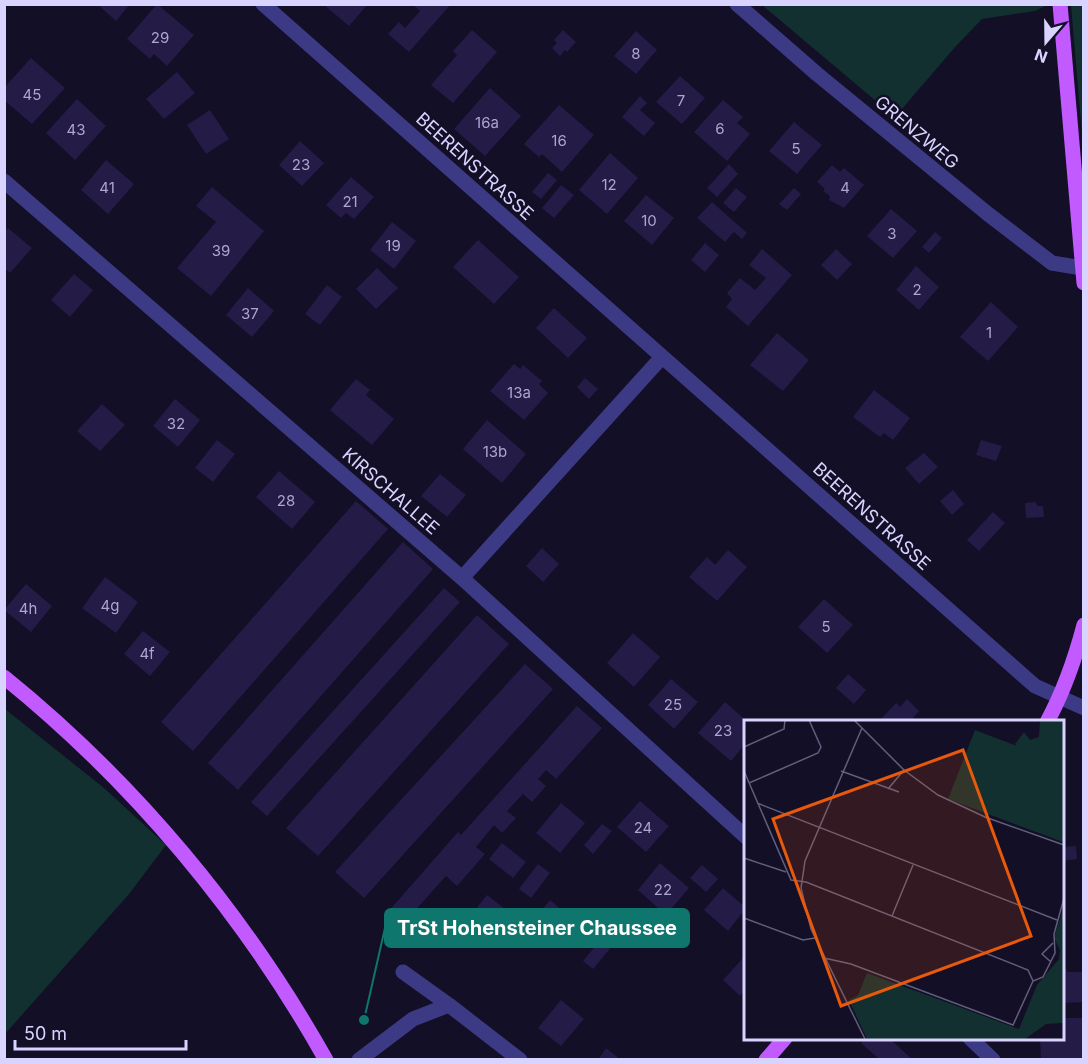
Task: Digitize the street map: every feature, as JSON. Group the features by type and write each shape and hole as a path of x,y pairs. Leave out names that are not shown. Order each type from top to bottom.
{"main road":[{"path":"1060,4 1083,276"},
{"path":"1048,720 1061,697 1072,668 1083,625"},
{"path":"4,677 70,735 128,792 207,882 296,1006 326,1059"},
{"path":"766,1059 783,1040"}],"street":[{"name":"BEERENSTRASSE","path":"263,4 1035,686 1083,708"},
{"name":"GRENZWEG","path":"737,4 958,192 1052,263 1083,276"},
{"name":"KIRSCHALLEE","path":"4,181 462,578 744,835"},
{"path":"462,578 662,357"},
{"path":"403,972 520,1059"},
{"path":"359,1059 413,1019 449,1005"},
{"path":"972,1040 993,1059"}],"green space":[{"path":"1049,4 1035,11 982,19 895,117 762,5"},
{"path":"1071,5 1083,5 1083,145"},
{"path":"5,709 104,788 166,845 129,894 5,1034"}],"building":[{"path":"97,4 130,4 116,21"},
{"path":"157,4 194,35 167,66 154,54 150,59 127,39"},
{"path":"323,4 368,4 349,26"},
{"path":"412,4 451,4 409,52 388,34 399,22 405,28 420,11"},
{"path":"472,30 497,52 453,103 431,85 457,55 453,51"},
{"path":"563,30 576,42 560,56 552,48 557,43 554,40"},
{"path":"636,31 657,50 636,74 614,56"},
{"path":"31,58 65,88 32,124 4,100 4,88"},
{"path":"177,72 195,93 164,119 146,99"},
{"path":"680,76 705,98 682,124 656,102"},
{"path":"490,88 521,116 485,156 454,129"},
{"path":"640,96 647,103 640,110 655,123 644,136 622,117"},
{"path":"77,99 106,126 75,160 46,133"},
{"path":"723,100 743,117 737,123 750,134 727,161 694,132"},
{"path":"559,105 594,135 562,172 542,154 539,157 524,144"},
{"path":"210,110 229,139 206,154 187,125"},
{"path":"794,122 822,145 797,174 769,151"},
{"path":"300,141 324,163 302,186 279,165"},
{"path":"610,153 638,178 607,214 579,190"},
{"path":"106,160 134,184 108,214 81,190"},
{"path":"729,164 738,174 717,197 707,188"},
{"path":"832,165 840,172 844,168 864,185 844,208 829,200 830,196 817,182"},
{"path":"548,173 557,180 541,199 532,192"},
{"path":"351,177 374,197 354,219 346,213 341,218 326,205"},
{"path":"561,185 574,195 554,218 542,208"},
{"path":"212,187 264,231 211,296 177,268 216,222 196,206"},
{"path":"736,188 747,197 734,212 723,203"},
{"path":"794,188 801,194 787,210 779,204"},
{"path":"646,195 674,218 652,245 624,221"},
{"path":"712,202 747,233 742,239 734,232 725,242 697,218"},
{"path":"891,209 917,231 893,258 867,236"},
{"path":"392,222 416,241 394,269 370,250"},
{"path":"8,228 32,248 10,273 4,268 4,232"},
{"path":"935,232 942,238 929,253 922,247"},
{"path":"478,240 519,277 494,304 453,267"},
{"path":"705,243 719,255 705,272 691,260"},
{"path":"762,249 792,275 748,326 726,307 732,299 727,293 740,278 755,290 766,278 749,265"},
{"path":"836,249 852,264 837,280 821,265"},
{"path":"916,266 939,287 919,310 896,290"},
{"path":"377,268 398,288 376,309 356,289"},
{"path":"74,274 93,290 70,317 51,300"},
{"path":"327,285 342,297 320,325 305,314"},
{"path":"248,288 274,311 252,337 226,315"},
{"path":"991,302 1018,327 988,361 960,337"},
{"path":"554,308 587,338 568,358 536,328"},
{"path":"777,333 809,360 783,391 750,365"},
{"path":"514,364 520,369 523,365 542,381 539,384 548,393 524,420 490,391"},
{"path":"585,378 598,389 589,399 577,387"},
{"path":"356,379 370,390 366,395 394,419 372,445 330,410"},
{"path":"874,390 910,418 893,440 884,433 880,437 853,417"},
{"path":"175,399 200,420 178,447 153,426"},
{"path":"102,404 125,425 100,451 77,431"},
{"path":"487,420 526,454 502,483 463,449"},
{"path":"217,440 235,454 213,482 195,468"},
{"path":"981,440 1002,446 996,461 976,455"},
{"path":"924,453 938,467 919,484 905,468"},
{"path":"279,471 315,502 292,529 256,497"},
{"path":"440,474 466,495 447,517 421,496"},
{"path":"953,490 964,504 952,515 940,501"},
{"path":"356,501 388,529 193,751 161,722"},
{"path":"1036,502 1037,506 1043,506 1044,517 1026,518 1025,503"},
{"path":"993,512 1005,523 979,551 967,540"},
{"path":"403,542 433,569 238,790 208,763"},
{"path":"542,548 559,564 543,582 526,566"},
{"path":"728,550 747,567 717,601 689,577 707,557 715,565"},
{"path":"105,577 138,602 116,633 82,608"},
{"path":"26,584 52,606 31,632 4,610"},
{"path":"444,588 460,602 267,816 251,802"},
{"path":"824,599 853,625 827,653 798,627"},
{"path":"477,615 509,644 318,856 286,828"},
{"path":"143,631 170,652 150,676 124,654"},
{"path":"633,633 660,657 634,687 607,663"},
{"path":"525,664 553,689 364,898 335,872"},
{"path":"848,674 866,690 854,704 836,688"},
{"path":"671,679 698,702 674,729 648,705"},
{"path":"907,699 919,711 913,718 915,720 880,720 896,703 900,707"},
{"path":"725,702 746,720 744,745 731,761 698,733"},
{"path":"577,706 602,728 556,779 546,770 538,779 546,786 532,802 523,794 507,811 516,818 502,833 494,825 476,847 485,854 457,886 446,876 402,925 387,913 458,832 461,835"},
{"path":"640,801 669,826 646,852 617,827"},
{"path":"561,803 585,823 560,853 536,833"},
{"path":"602,824 612,831 593,854 584,845"},
{"path":"502,843 526,862 513,878 489,859"},
{"path":"1076,846 1077,859 1064,861 1064,847"},
{"path":"660,863 689,888 666,915 638,890"},
{"path":"538,864 550,873 531,898 519,889"},
{"path":"702,865 718,879 706,892 690,878"},
{"path":"723,888 744,906 744,911 728,931 704,910"},
{"path":"487,895 509,912 494,932 471,915"},
{"path":"550,900 579,924 563,945 547,932 535,947 521,936"},
{"path":"607,932 617,940 593,969 583,961"},
{"path":"743,958 744,991 740,996 723,980"},
{"path":"1064,969 1067,969 1067,972 1084,972 1084,1002 1064,1003"},
{"path":"561,1000 584,1019 561,1046 538,1028"},
{"path":"1064,1018 1084,1018 1084,1060 1041,1060 1040,1040 1064,1040"},
{"path":"864,1040 891,1040 913,1060 880,1060 861,1043"},
{"path":"606,1048 621,1060 598,1060"}],"place":[{"name":"TrSt Hohensteiner Chaussee","path":"364,1020"}]}
